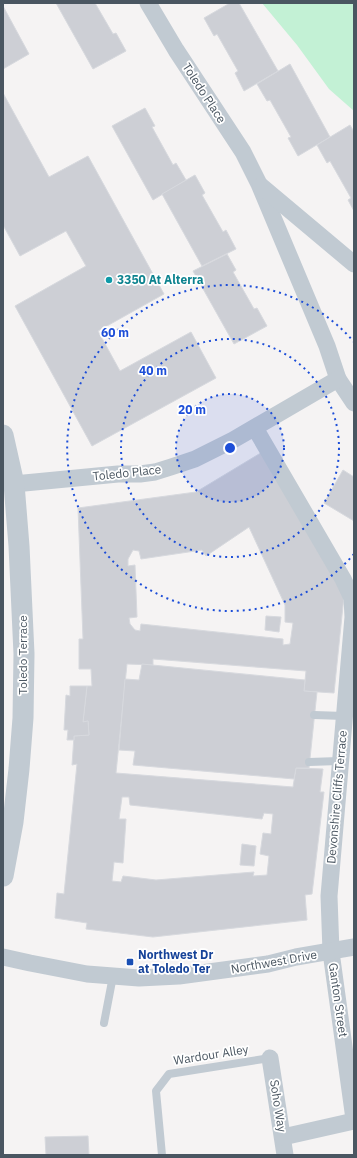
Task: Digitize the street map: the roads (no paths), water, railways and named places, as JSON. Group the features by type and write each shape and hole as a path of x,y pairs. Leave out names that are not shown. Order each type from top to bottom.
{"street":[{"name":"Toledo Place","path":"148,3 176,50 243,152 259,184 327,346 338,378 354,403"},
{"name":"Toledo Place","path":"259,184 354,264"},
{"name":"Toledo Place","path":"14,484 155,472 195,460 255,428 338,378"},
{"name":"Devonshire Cliffs Terrace","path":"255,428 343,579 352,598 353,617 328,896 331,952"},
{"name":"Toledo Terrace","path":"3,435 14,484 23,610 24,654 23,711 19,769 3,876"},
{"name":"Northwest Drive","path":"3,957 87,974 139,978 179,976 268,964 296,957 354,948"},
{"name":"Ganton Street","path":"331,952 354,1120"},
{"name":"Soho Way","path":"270,1058 285,1155"},
{"path":"283,1137 354,1120"}],"lane":[{"path":"314,714 344,716"},
{"path":"309,762 339,761"},
{"path":"104,1023 113,976"},
{"name":"Wardour Alley","path":"162,1155 156,1091 170,1074 270,1058"}],"place":[{"name":"3350 At Alterra","path":"109,280"},
{"name":"Northwest Dr at Toledo Ter","path":"130,962"}]}
